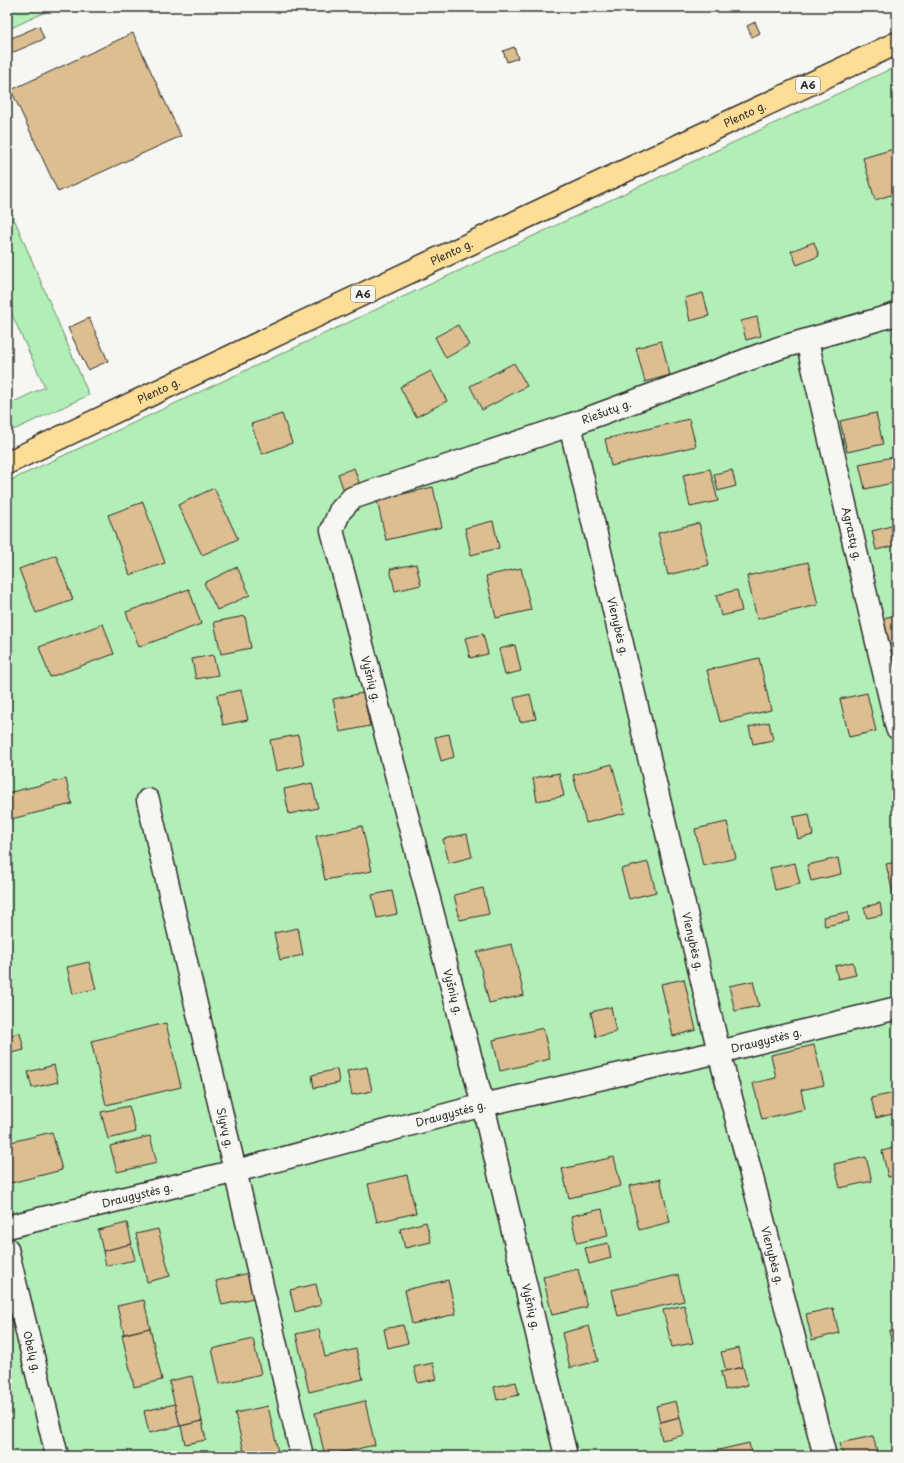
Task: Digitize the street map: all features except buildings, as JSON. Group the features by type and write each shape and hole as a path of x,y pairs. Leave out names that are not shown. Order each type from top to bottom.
{"highway":[{"name":"Plento g.","path":"7,463 275,335 897,43"}],"street":[{"name":"Riešutų g.","path":"332,530 340,511 352,498 570,425 780,348 897,314"},
{"name":"Agrastų g.","path":"807,340 897,728"},
{"name":"Vienybės g.","path":"570,425 719,1052 826,1456"},
{"name":"Vyšnių g.","path":"332,530 483,1105 566,1456"},
{"name":"Slyvų g.","path":"148,800 302,1456"},
{"name":"Draugystės g.","path":"7,1227 236,1171 483,1105 719,1052 897,1008"},
{"name":"Obelų g.","path":"7,1249 57,1456"}],"green space":[{"path":"7,7 56,7 7,30"},
{"path":"897,66 897,1456 7,1456 7,482"},
{"path":"7,202 89,395 7,433 7,405 45,387 7,304"}]}
